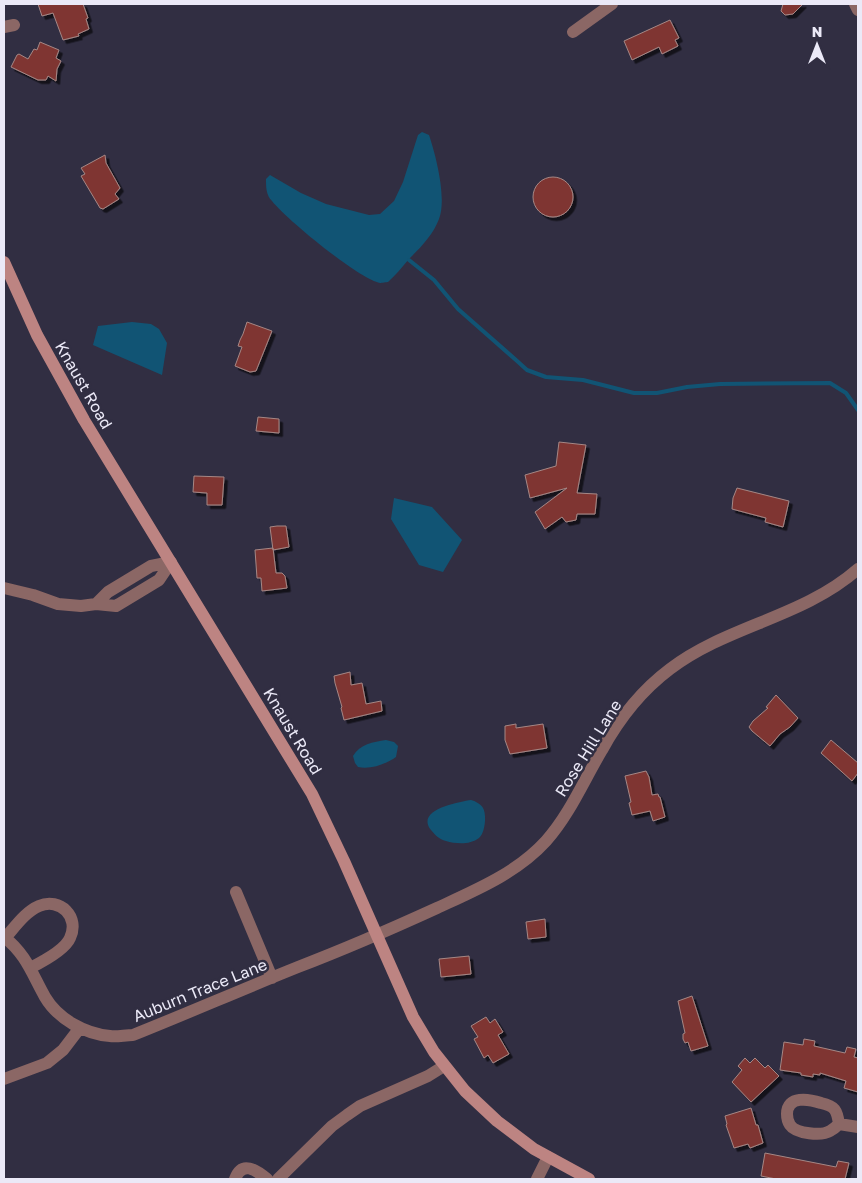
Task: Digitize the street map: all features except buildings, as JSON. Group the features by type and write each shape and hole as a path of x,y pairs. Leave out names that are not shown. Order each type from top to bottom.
{"main road":[{"name":"Knaust Road","path":"4,262 26,311 84,420 312,794 344,861 413,1017 444,1066 465,1090 497,1121 517,1137 548,1158 589,1179"}],"street":[{"path":"573,32 612,4"},
{"path":"855,4 858,10"},
{"path":"4,588 33,595 58,604 116,606 159,580 171,562"},
{"name":"Rose Hill Lane","path":"376,936 483,887 515,869 546,841 567,813 603,747 622,718 645,690 670,669 701,648 781,616 820,596 858,569"},
{"path":"236,892 272,978"},
{"name":"Auburn Trace Lane","path":"30,968 47,960 70,938 71,918 66,910 59,905 48,904 38,906 25,916 4,938 20,951 46,1000 79,1029 110,1036 133,1035 376,936"},
{"path":"4,1079 46,1063 63,1050 79,1029"},
{"path":"278,1179 332,1126 360,1106 428,1076 444,1066"},
{"path":"840,1124 858,1127"},
{"path":"538,1179 548,1158"},
{"path":"235,1179 243,1169 252,1168 267,1179"}],"water":[{"path":"422,132 429,135 440,177 442,200 439,219 430,236 388,282 380,283 370,279 340,260 292,221 270,199 266,188 266,179 270,175 301,193 326,204 369,215 380,214 394,201 403,182 418,135"},
{"path":"132,322 151,324 159,329 167,343 162,375 93,345 98,326"},
{"path":"394,498 432,507 462,540 443,572 419,565 391,519"},
{"path":"386,740 394,742 398,746 396,757 378,766 358,767 353,756 359,749 367,744"},
{"path":"471,800 481,805 484,811 484,828 479,838 467,843 454,843 441,839 431,830 428,823 429,817 433,812 448,805"}],"waterway":[{"path":"409,260 434,280 458,309 527,370 546,377 583,380 634,393 657,393 687,387 720,384 830,383 846,393 858,410"}]}
